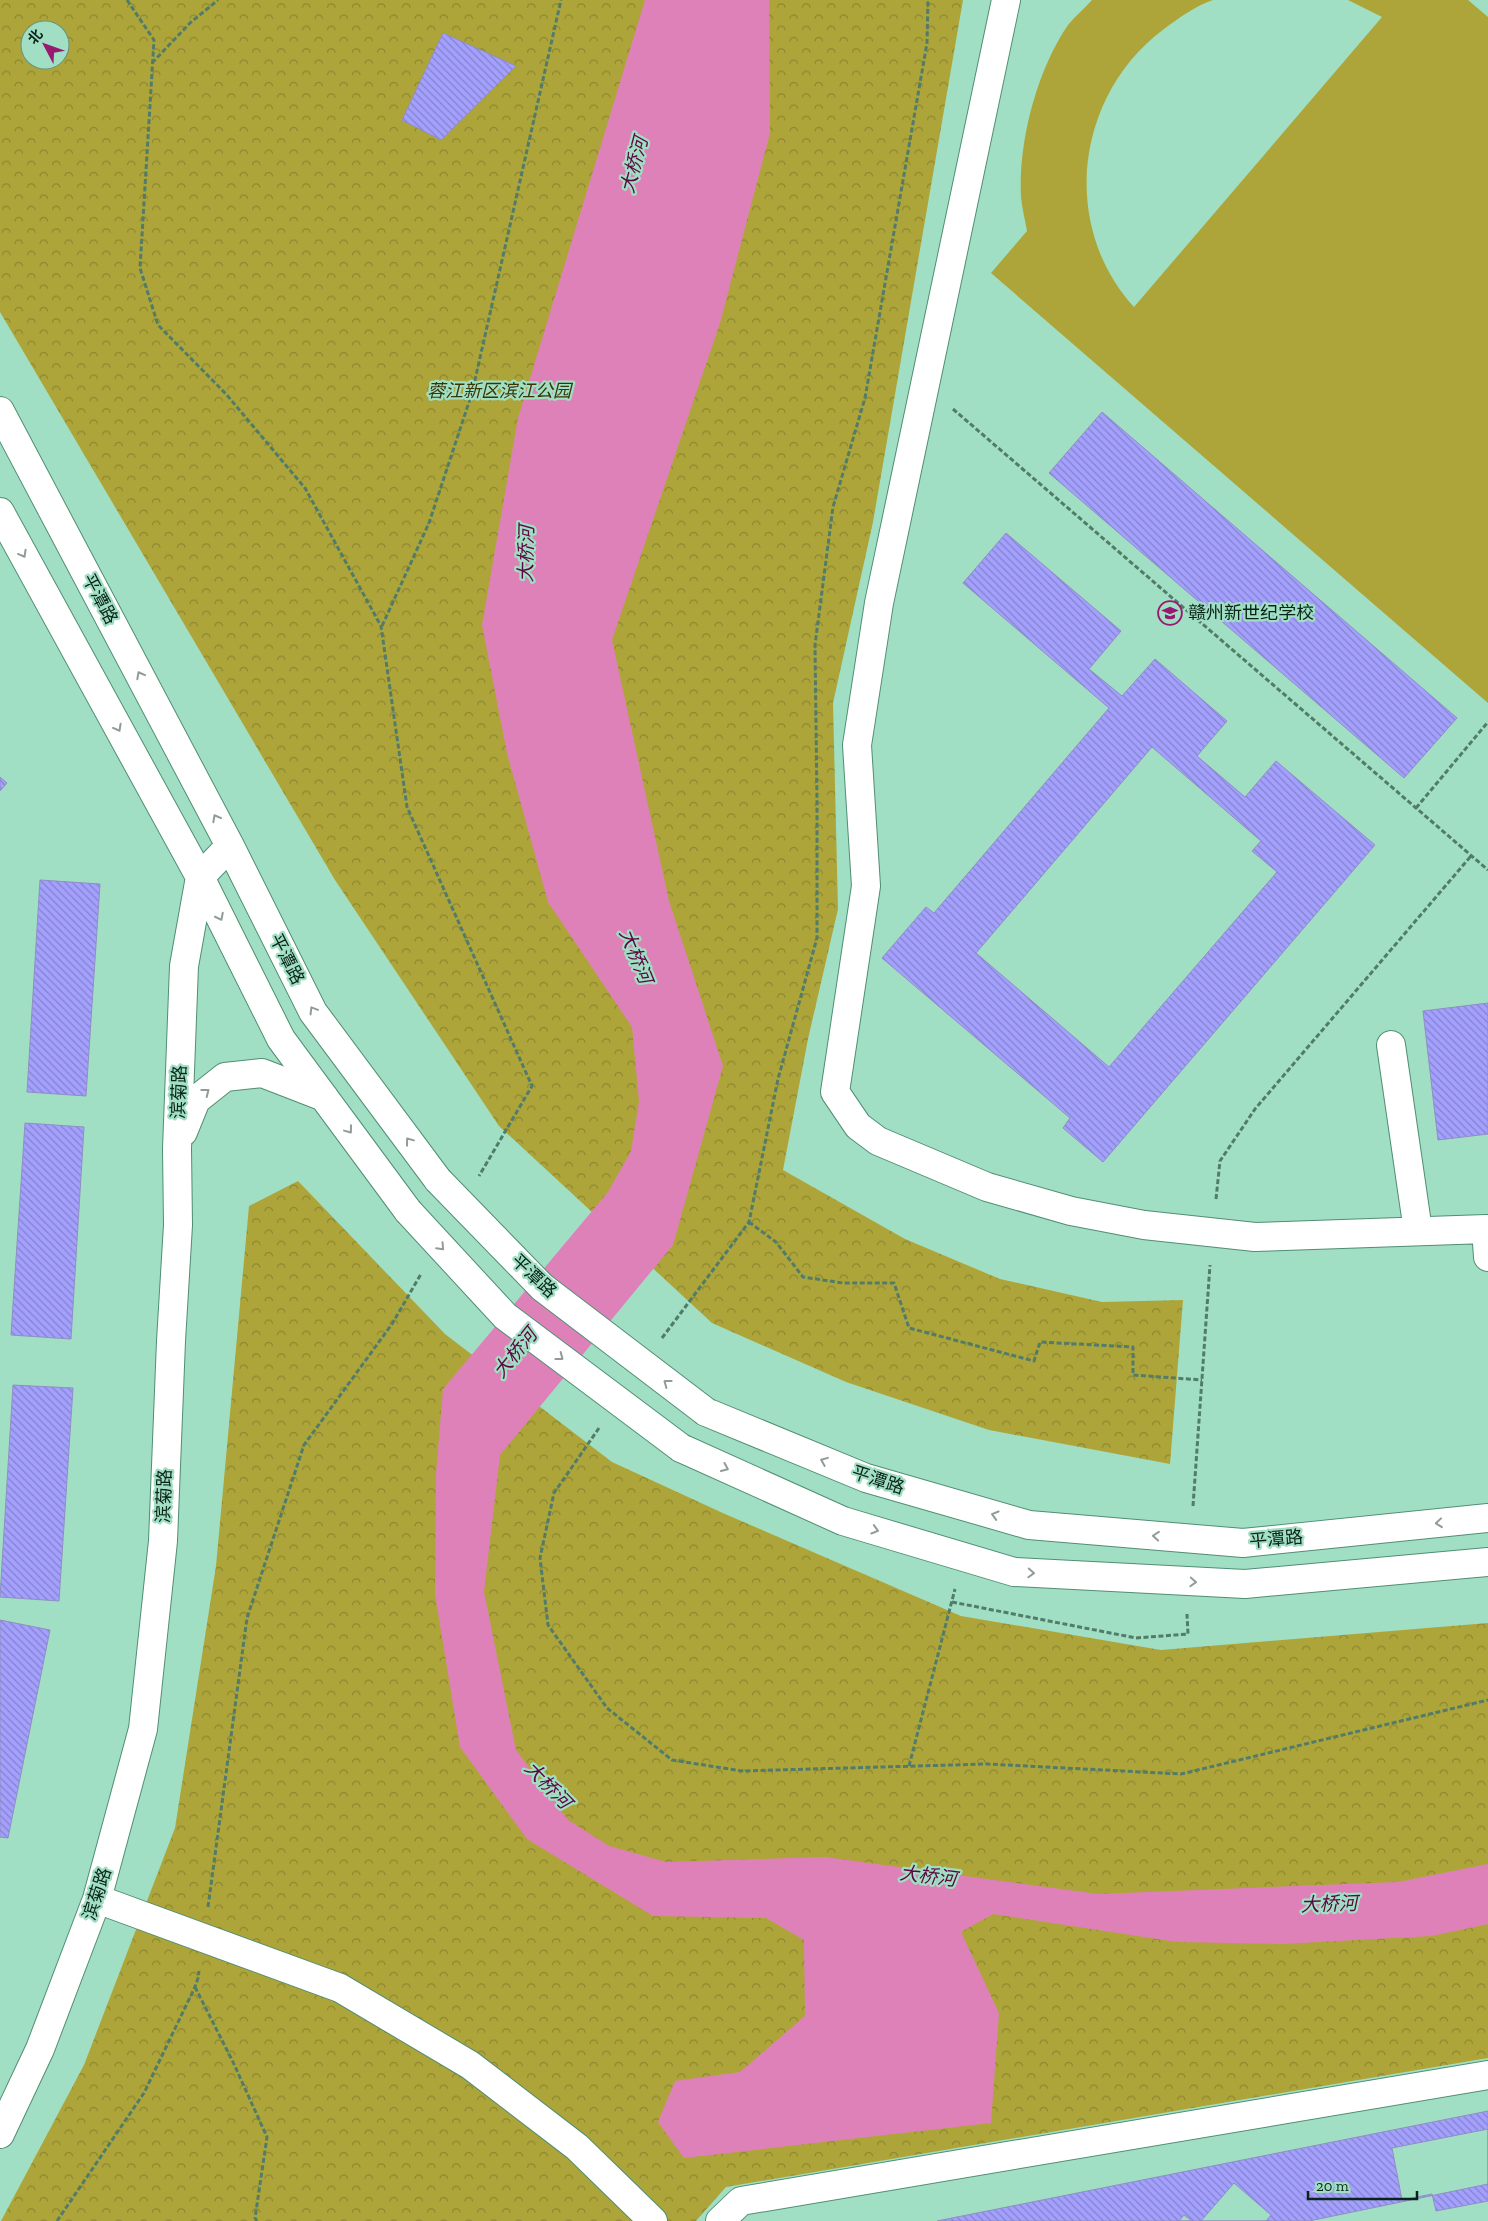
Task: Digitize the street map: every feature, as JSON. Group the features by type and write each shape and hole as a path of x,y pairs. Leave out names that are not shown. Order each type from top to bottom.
{"street":[{"path":"1006,0 878,603 857,745 866,886 835,1092 858,1126 878,1141 987,1187 1071,1211 1144,1225 1255,1237 1487,1229 1488,1256"},
{"name":"平潭路","path":"0,411 230,846 313,1012 438,1180 542,1287 706,1412 866,1478 1029,1525 1244,1543 1488,1518"},
{"path":"0,512 200,877 281,1039 408,1211 504,1316 680,1448 843,1521 1014,1572 1245,1584 1488,1562"},
{"path":"200,877 230,846"},
{"name":"滨菊路","path":"0,2134 40,2049 97,1899 144,1719 163,1541 170,1356 178,1225 176,1150 184,966 200,877"},
{"path":"1391,1045 1418,1231"},
{"path":"176,1150 196,1100 225,1077 262,1074 324,1097"},
{"path":"97,1899 340,1988 470,2065 577,2147 653,2221"},
{"path":"720,2221 741,2202 1488,2074"}],"path":[{"path":"152,63 190,23 218,0"},
{"path":"381,626 429,523 472,393 561,0"},
{"path":"658,1344 749,1222 778,1079 817,938 818,802 814,645 833,507 867,388 927,43 928,0"},
{"path":"925,384 1488,870"},
{"path":"1416,808 1488,722"},
{"path":"1191,1538 1212,1232 1220,1161 1255,1109 1472,856"},
{"path":"749,1222 776,1242 803,1277 843,1283 894,1283 909,1328 1034,1361 1040,1342 1132,1347 1133,1375 1202,1380"},
{"path":"603,1422 554,1493 540,1558 548,1625 607,1708 672,1760 742,1771 987,1764 1180,1774 1488,1700"},
{"path":"909,1766 952,1602 962,1556"},
{"path":"952,1602 1136,1638 1188,1634 1186,1581"},
{"path":"195,1987 233,2062 267,2137 255,2220"}],"green space":[{"name":"蓉江新区滨江公园","path":"0,0 963,0 873,522 833,703 838,909 808,1039 783,1170 905,1239 1000,1279 1102,1302 1183,1300 1170,1464 989,1430 846,1382 712,1323 499,1126 335,880 0,312"},
{"path":"1092,0 1213,0 1175,21 1134,56 1112,88 1096,124 1088,162 1087,200 1095,238 1110,274 1134,307 1382,17 1348,0 1468,0 1488,17 1488,703 991,273 1027,231 1021,197 1023,153 1032,107 1047,63 1068,25"},
{"path":"298,1181 445,1334 612,1462 725,1514 961,1616 1161,1650 1488,1623 1488,2058 726,2187 696,2221 1,2221 84,2065 175,1828 216,1566 249,1206"}],"water":[{"name":"大桥河","path":"645,0 769,0 770,133 720,323 612,640 669,901 723,1066 673,1245 500,1455 484,1592 516,1750 568,1820 609,1846 666,1862 825,1857 1098,1894 1398,1882 1488,1864 1488,1924 1432,1936 1282,1944 1177,1942 993,1914 961,1932 999,2013 991,2123 684,2158 658,2122 675,2081 740,2072 805,2016 804,1940 766,1918 653,1916 527,1839 460,1747 435,1594 436,1474 443,1389 608,1192 631,1151 639,1101 632,1027 548,902 507,753 482,625 518,418"}],"building":[{"path":"443,33 516,66 441,140 402,120"},
{"path":"1102,412 1457,718 1404,778 1049,473"},
{"path":"1006,533 1121,631 1089,669 1122,696 1155,659 1227,721 1197,756 1245,797 1276,761 1375,845 1103,1162 1063,1128 1070,1118 882,958 926,907 934,913 1109,708 963,583","holes":["1152,747 1261,841 1252,851 1277,872 1109,1067 976,953"]},
{"path":"0,777 7,783 0,791"},
{"path":"40,880 100,884 86,1096 27,1092"},
{"path":"1488,1003 1488,1134 1438,1140 1423,1011"},
{"path":"25,1123 84,1127 71,1339 11,1335"},
{"path":"13,1385 73,1388 59,1601 0,1597"},
{"path":"0,1620 50,1630 8,1838 0,1837"},
{"path":"1488,2111 1488,2184 1309,2221 937,2221"},
{"path":"1488,2129 1488,2201 1436,2211 1432,2194 1402,2200 1392,2148"},
{"path":"1234,2183 1271,2215 1266,2221 1201,2221"},
{"path":"1184,2215 1192,2221 1179,2221"}],"place":[{"name":"赣州新世纪学校","path":"1170,613"}]}
